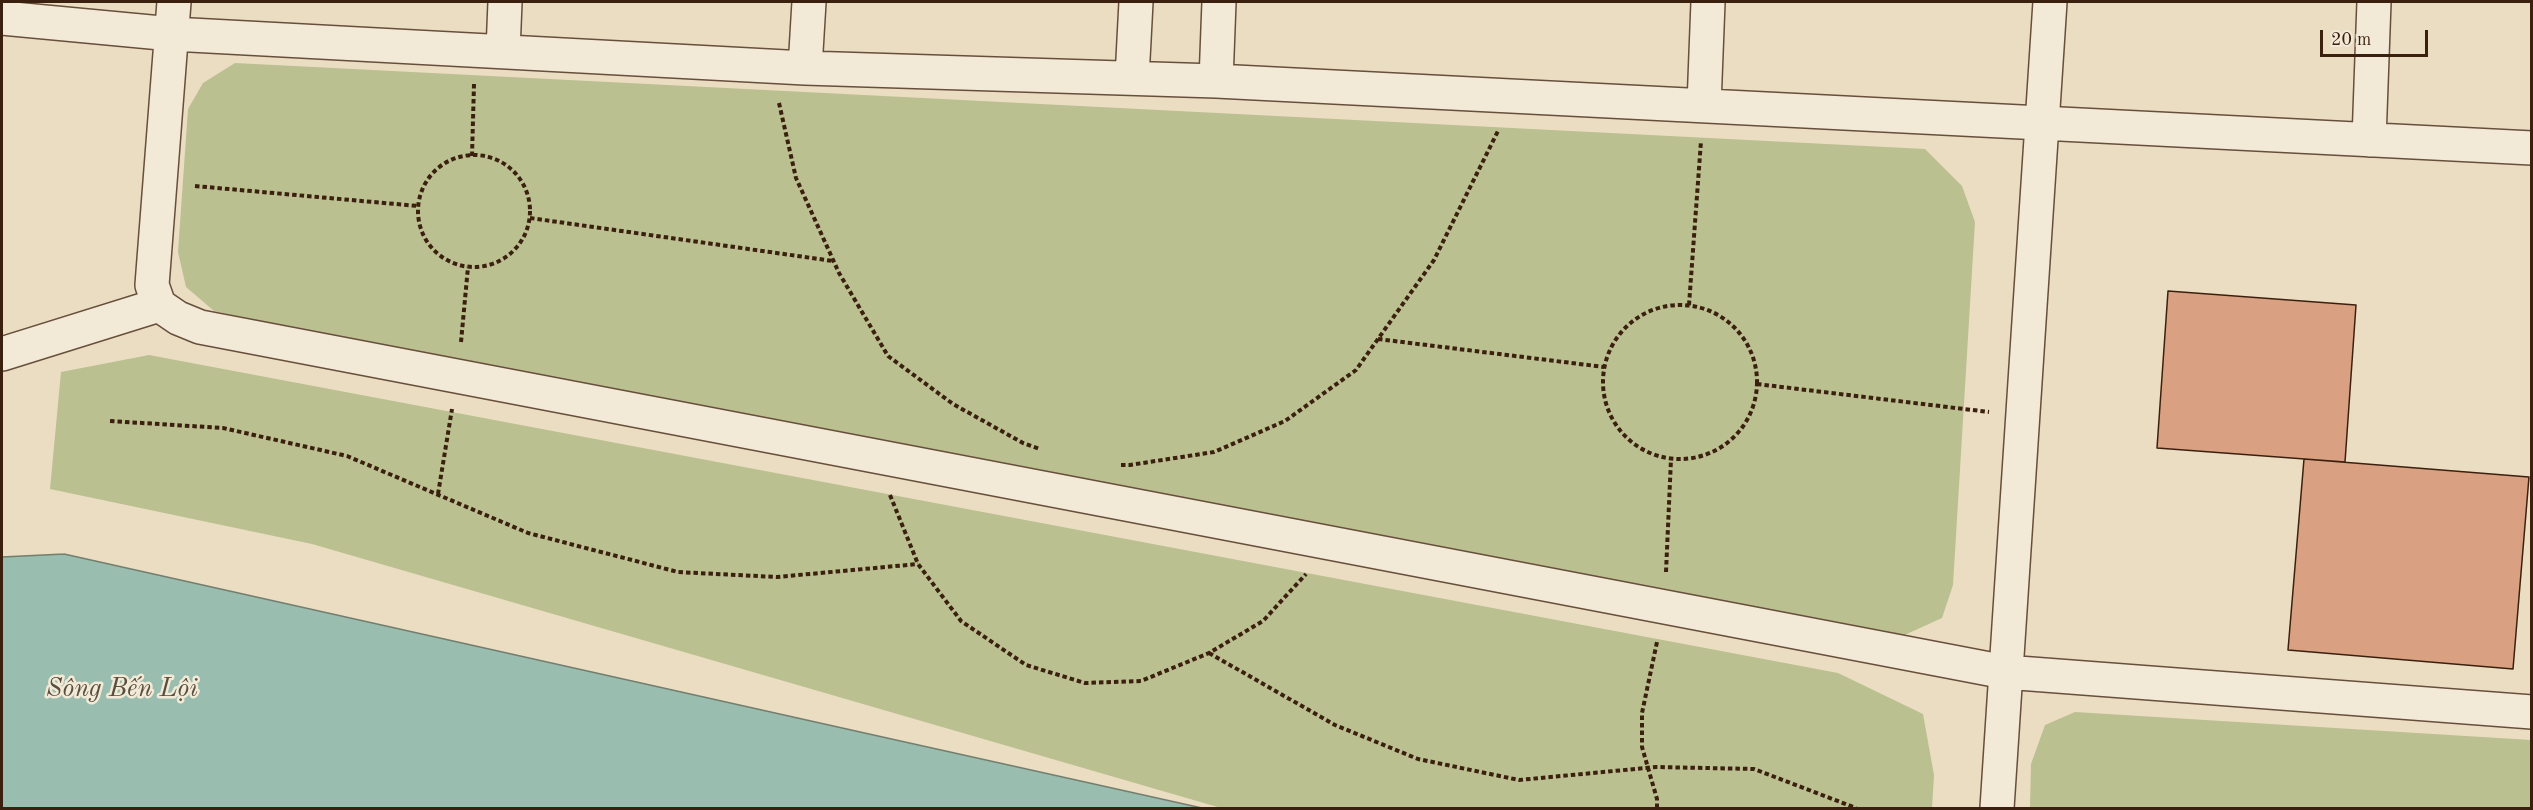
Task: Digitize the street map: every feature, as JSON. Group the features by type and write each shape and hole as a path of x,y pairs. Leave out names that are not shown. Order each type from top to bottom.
{"street":[{"path":"174,2 152,285 159,305 178,318 200,327 2005,672 2532,712"},
{"path":"489,51 505,2"},
{"path":"805,69 809,2"},
{"path":"1132,78 1137,2"},
{"path":"1216,81 1219,2"},
{"path":"1704,105 1708,2"},
{"path":"1997,808 2050,2"},
{"path":"2369,140 2374,2"},
{"path":"2,18 172,34 805,69 1216,81 2532,148"},
{"path":"2,354 159,305"}],"path":[{"path":"472,156 489,51"},
{"path":"771,67 796,178 833,261 888,356 953,404 1023,443 1043,450"},
{"path":"1119,464 1130,465 1214,452 1285,421 1356,370 1434,260 1515,96"},
{"path":"1689,305 1704,105"},
{"path":"480,155 498,160 512,170 523,184 529,201 530,218 524,237 513,253 496,264 477,268 458,266 441,257 427,243 419,225 418,206 423,188 432,173 446,162 463,156 472,156 480,155"},
{"path":"161,183 418,206"},
{"path":"530,218 833,261"},
{"path":"438,494 457,376 468,267"},
{"path":"1676,304 1689,305 1701,307 1724,317 1742,336 1754,359 1757,384 1752,409 1740,432 1720,448 1697,458 1671,459 1647,452 1626,438 1611,417 1603,392 1604,367 1613,342 1629,323 1650,309 1676,304"},
{"path":"1378,339 1604,367"},
{"path":"1757,384 2022,416"},
{"path":"110,421 223,428 347,456 528,533 678,572 777,577 918,564"},
{"path":"874,456 918,564 961,621 1026,665 1084,682 1141,681 1209,653 1263,621 1334,543"},
{"path":"1209,653 1335,725 1418,759 1519,780 1656,767 1755,769 1856,808"}],"shaded area":[{"path":"235,63 1925,149 1962,186 1975,222 1953,585 1942,618 1898,638 319,334 214,311 186,287 178,252 188,109 203,83"},
{"path":"149,355 1838,673 1923,714 1934,775 1932,808 1221,808 312,544 50,489 61,372"},
{"path":"2075,712 2531,740 2531,808 2030,808 2031,764 2045,725"}],"water":[{"name":"Sông Bến Lội","path":"64,554 1202,808 2,808 2,557"}],"building":[{"path":"2168,291 2356,305 2345,462 2157,448"},
{"path":"2304,459 2529,477 2513,669 2288,650"}]}
